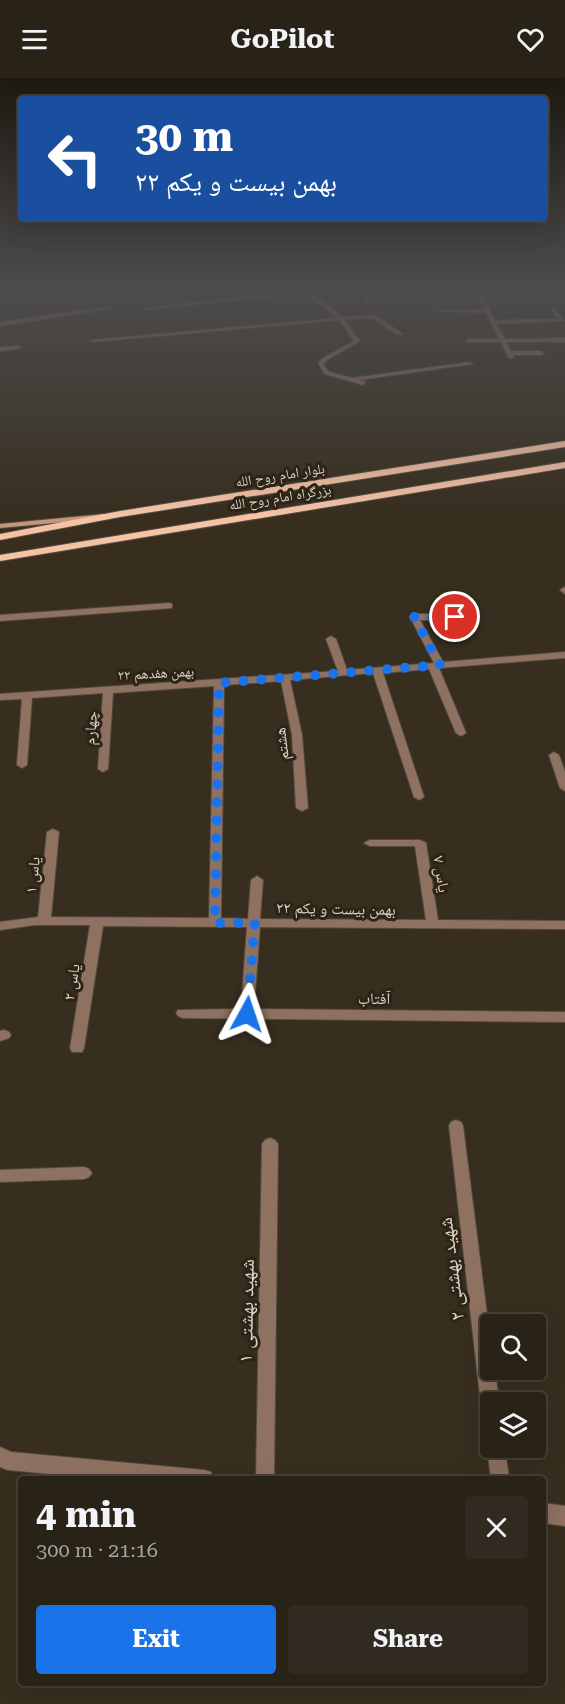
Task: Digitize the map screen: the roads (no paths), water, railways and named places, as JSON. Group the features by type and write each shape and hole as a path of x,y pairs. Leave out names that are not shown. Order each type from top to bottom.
{"highway":[{"name":"بلوار امام روح الله","path":"0,537 120,514 565,444"},
{"name":"بزرگراه امام روح الله","path":"0,558 565,465"}],"main road":[{"path":"0,526 120,514"}],"street":[{"path":"320,364 327,373 363,383"},
{"path":"350,380 470,364"},
{"path":"0,618 169,606"},
{"path":"460,733 436,666 414,617 476,616"},
{"path":"331,639 344,673"},
{"name":"۲۲ بهمن هفدهم","path":"0,697 219,683 565,655"},
{"path":"377,670 419,797"},
{"name":"هشتم","path":"285,678 297,735 302,808"},
{"path":"215,923 219,683"},
{"name":"چهارم","path":"103,769 108,690"},
{"path":"22,765 27,694"},
{"path":"554,755 565,788"},
{"name":"یاس ۱","path":"44,921 53,832"},
{"name":"یاس ۷","path":"370,843 420,843 433,925"},
{"path":"247,1014 257,880"},
{"name":"۲۲ بهمن بیست و یکم","path":"0,926 44,921 565,925"},
{"name":"یاس ۲","path":"77,1048 97,922"},
{"name":"آفتاب","path":"183,1013 565,1017"},
{"name":"شهید بهشتی ۲","path":"456,1126 488,1392"},
{"name":"شهید بهشتی ۱","path":"264,1476 270,1144"},
{"path":"0,1176 84,1173"},
{"path":"0,1456 8,1461 171,1476"},
{"path":"497,1458 500,1476"},
{"path":"546,1514 565,1516"}]}
